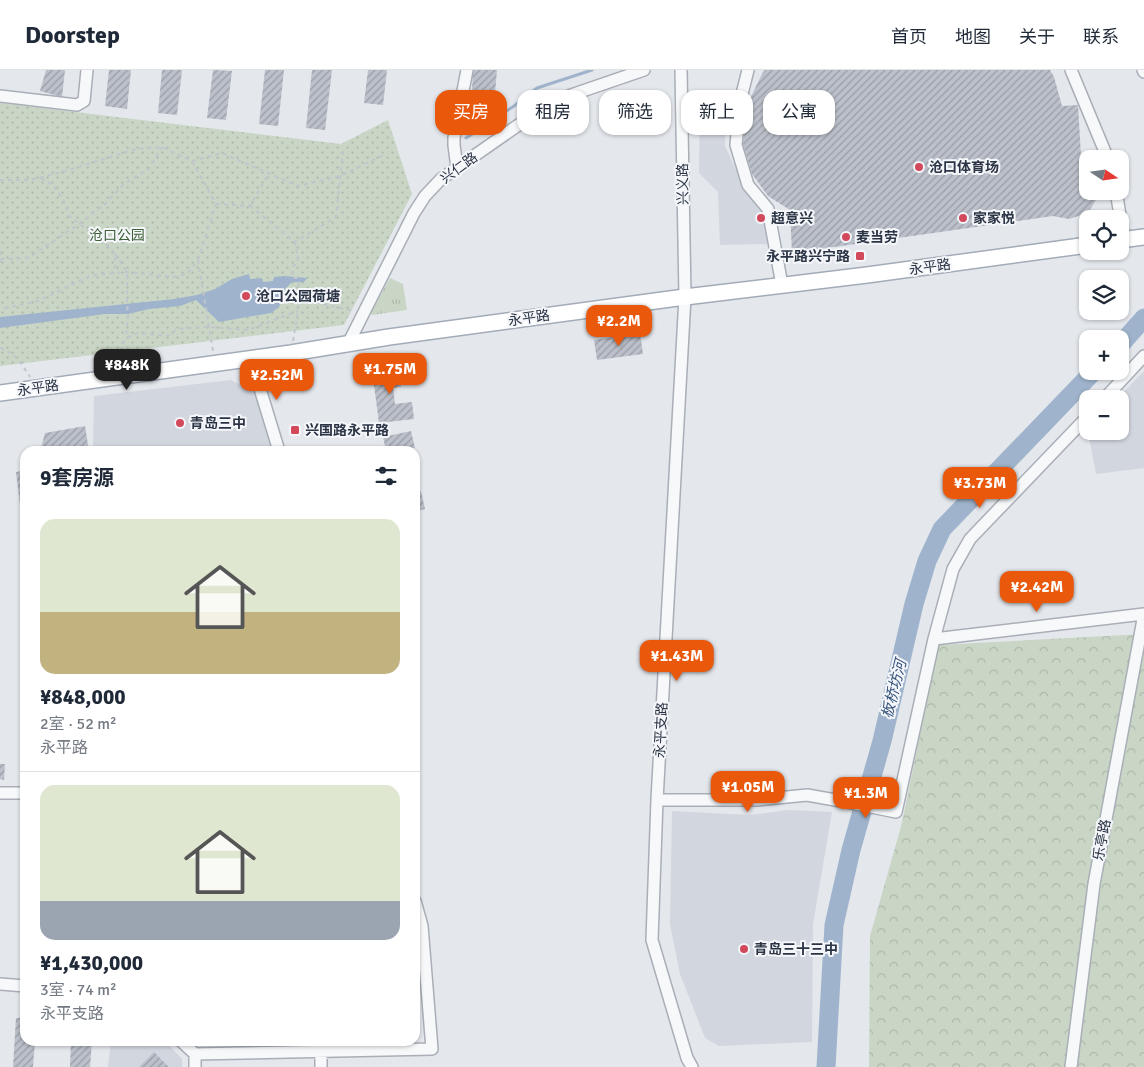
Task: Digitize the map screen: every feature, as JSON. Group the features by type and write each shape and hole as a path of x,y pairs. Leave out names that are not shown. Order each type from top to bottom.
{"main road":[{"path":"1129,239 1144,237"},
{"name":"永平路","path":"0,393 291,353 389,337 1079,246"}],"street":[{"path":"0,96 77,105 84,101 87,70"},
{"path":"457,168 454,138 467,70"},
{"name":"兴仁路","path":"348,344 414,214 425,196 441,179 527,119 556,102 644,70"},
{"path":"748,70 740,102 736,145 748,185 768,209 782,285"},
{"path":"1071,70 1104,150"},
{"name":"兴义路","path":"682,71 686,297"},
{"name":"永平支路","path":"686,297 657,800 652,940 687,1058 692,1067"},
{"path":"1112,390 1144,356"},
{"path":"251,358 277,446"},
{"path":"657,800 757,800 807,795 896,812 934,639 953,568 970,539 1079,425"},
{"name":"乐亭路","path":"934,639 1144,614 1094,884 1071,1067"},
{"path":"0,793 20,793"},
{"path":"186,1046 195,1054 321,1047 432,1050 420,936"},
{"path":"0,984 20,986"},
{"path":"321,1047 321,1067"},
{"path":"195,1054 195,1067"}],"path":[{"path":"2,259 28,258 79,224 105,204 124,184 149,169 162,147"},
{"path":"0,180 41,178 136,148 162,147 192,161 216,204 198,260 188,274 174,277 127,272 92,275 38,301 0,309"},
{"path":"295,242 336,218 343,151"},
{"path":"192,161 222,153 298,186 340,176 384,155"},
{"path":"250,206 268,174"},
{"path":"41,178 54,186 64,201 68,216 107,245 127,272 126,300 128,318 126,338 106,379"},
{"path":"216,204 250,206 295,242 298,261 292,268 294,278 298,278 300,299 291,353"},
{"path":"0,252 2,259 0,264"},
{"path":"113,274 115,254"},
{"path":"198,260 215,363"},
{"path":"300,299 363,313"},
{"path":"126,338 138,334 168,336 177,329 209,327 248,330 298,311"},
{"path":"0,348 9,351 17,358 36,387"}],"shaded area":[{"path":"700,135 725,135 725,146 741,180 768,205 769,244 720,245 718,192 699,173"},
{"path":"1144,371 1144,468 1096,474 1090,440 1129,440 1129,390 1126,390"},
{"name":"青岛三中","path":"231,380 258,394 274,446 93,446 94,396"},
{"name":"青岛三十三中","path":"789,810 832,812 813,924 812,1042 719,1046 705,1038 680,974 670,924 672,811 749,815"},
{"path":"110,1046 170,1046 182,1059 182,1067 108,1067"}],"green space":[{"name":"沧口公园","path":"0,103 341,144 388,120 412,194 344,325 0,366"},
{"path":"390,278 403,284 407,310 372,315 371,313"},
{"path":"1144,634 1144,1067 869,1067 870,936 902,823 938,645"}],"water":[{"path":"249,274 250,279 262,278 263,282 273,281 274,277 284,276 307,278 304,282 292,282 285,289 279,307 271,313 219,322 196,300 180,306 149,309 128,314 105,314 0,328 0,317 174,299 197,295 215,289 232,279"}],"building":[{"path":"46,70 65,70 62,97 40,91"},
{"path":"109,70 131,70 127,109 105,106"},
{"path":"162,70 182,70 177,115 158,113"},
{"path":"213,70 232,71 226,120 207,118"},
{"path":"265,70 284,70 278,126 259,124"},
{"path":"312,70 332,70 325,130 306,128"},
{"path":"368,70 387,70 383,105 364,103"},
{"path":"473,70 497,70 495,90 472,90"},
{"name":"沧口体育场","path":"765,70 1050,70 1054,77 1062,106 1078,105 1081,150 1079,150 1079,200 1096,200 1090,210 1079,210 1079,216 1069,219 1053,216 792,253 790,210 768,196 752,174 743,144 744,135 753,135 753,93"},
{"path":"640,333 643,354 597,360 594,340"},
{"path":"397,361 401,387 393,388 395,404 412,402 414,419 379,423 372,370 381,369 380,363"},
{"path":"85,426 88,446 42,446 45,433"},
{"path":"411,431 415,446 385,446 383,437"},
{"path":"20,471 20,505 16,472"},
{"path":"420,491 425,509 420,510"},
{"path":"0,764 5,764 4,780 0,779"},
{"path":"16,1018 20,1018 20,1046 35,1046 33,1067 13,1067"},
{"path":"71,1046 92,1046 90,1067 70,1067"},
{"path":"154,1052 169,1067 139,1067"}],"waterway":[{"path":"466,138 537,88 592,70"},
{"name":"板桥坊河","path":"1129,335 1144,318"},
{"name":"板桥坊河","path":"826,1067 834,925 851,850 882,741 914,604 927,561 942,529 1085,380"}],"place":[{"name":"沧口体育场","path":"919,167"},
{"name":"超意兴","path":"761,218"},
{"name":"家家悦","path":"963,218"},
{"name":"麦当劳","path":"846,237"},
{"name":"永平路兴宁路","path":"860,256"},
{"name":"沧口公园荷塘","path":"246,296"},
{"name":"青岛三中","path":"180,423"},
{"name":"兴国路永平路","path":"295,430"},
{"name":"青岛三十三中","path":"744,949"}]}
